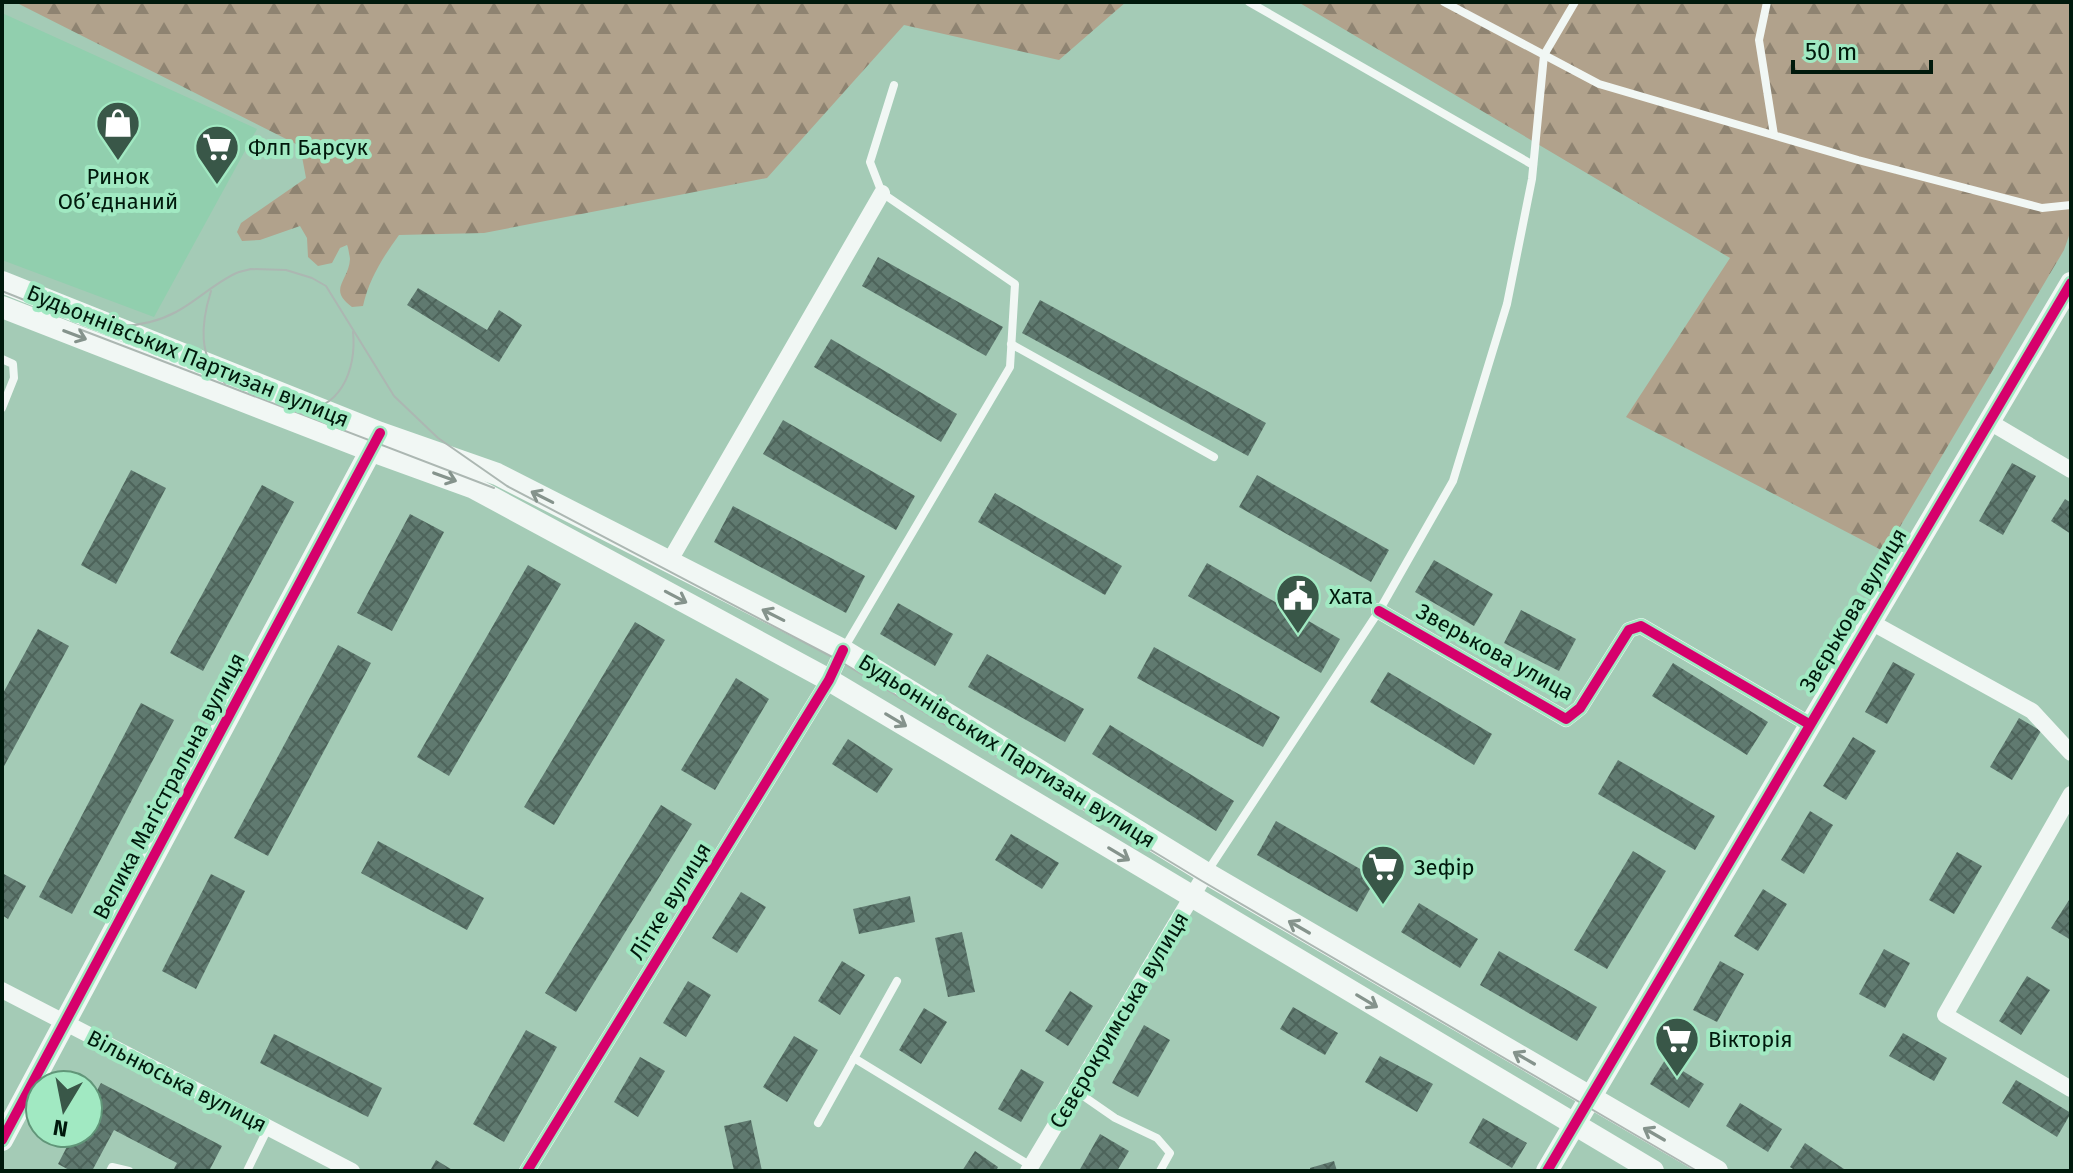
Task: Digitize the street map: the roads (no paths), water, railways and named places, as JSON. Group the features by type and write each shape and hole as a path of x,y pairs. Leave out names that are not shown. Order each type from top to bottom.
{"main road":[{"name":"Будьоннівських Партизан вулиця","path":"2,282 376,442 474,488 829,680 1653,1171"},
{"name":"Звєрькова вулиця","path":"1547,1171 2071,283"},
{"name":"Будьоннівських Партизан вулиця","path":"2,307 376,442 497,474 843,650 1206,873 1717,1171"},
{"name":"Велика Магістральна вулиця","path":"2,1140 376,442"}],"street":[{"path":"669,562 882,193"},
{"path":"1988,421 2071,470"},
{"name":"Зверькова улица","path":"1379,611 1566,719 1580,708 1629,630 1641,626 1809,724"},
{"path":"1869,621 2032,711 2071,753"},
{"name":"Літке вулиця","path":"527,1171 829,680 843,650"},
{"path":"2071,794 1945,1015 2071,1089"},
{"name":"Сєвєрокримська вулиця","path":"1029,1169 1206,873"},
{"name":"Вільнюська вулиця","path":"2,990 352,1171"}],"lane":[{"path":"1249,2 1533,165"},
{"path":"1444,2 1599,84 2042,208 2071,205"},
{"path":"1206,873 1379,611 1453,481 1507,304 1533,165 1544,55 1575,2"},
{"path":"1767,2 1759,40 1774,135"},
{"path":"843,650 1010,367 1015,284 882,193 870,162 894,85"},
{"path":"1011,344 1214,457"},
{"path":"2,359 13,364 14,378 2,408"},
{"path":"818,1123 897,981"},
{"name":"Сєвєрокримська вулиця","path":"854,1058 1029,1169"},
{"path":"1076,1091 1115,1118 1157,1138 1170,1153 1160,1171"},
{"path":"247,1171 268,1128"},
{"path":"110,1171 112,1167 129,1171"}],"tram line":[{"path":"2,291 88,322 131,325 154,321 176,312 239,272 251,269 286,270 312,278 326,286 394,396 438,438 507,486 838,660 1202,881 1697,1171"},
{"path":"211,291 205,315 204,340 210,363 225,383"},
{"path":"79,329 494,488"},
{"path":"295,409 311,409 334,397 348,374 354,346 353,332"}],"place":[{"name":"Ринок Обʼєднаний","path":"118,162"},
{"name":"Флп Барсук","path":"217,186"},
{"name":"Хата","path":"1298,635"},
{"name":"Зефір","path":"1383,906"},
{"name":"Вікторія","path":"1677,1078"}]}
